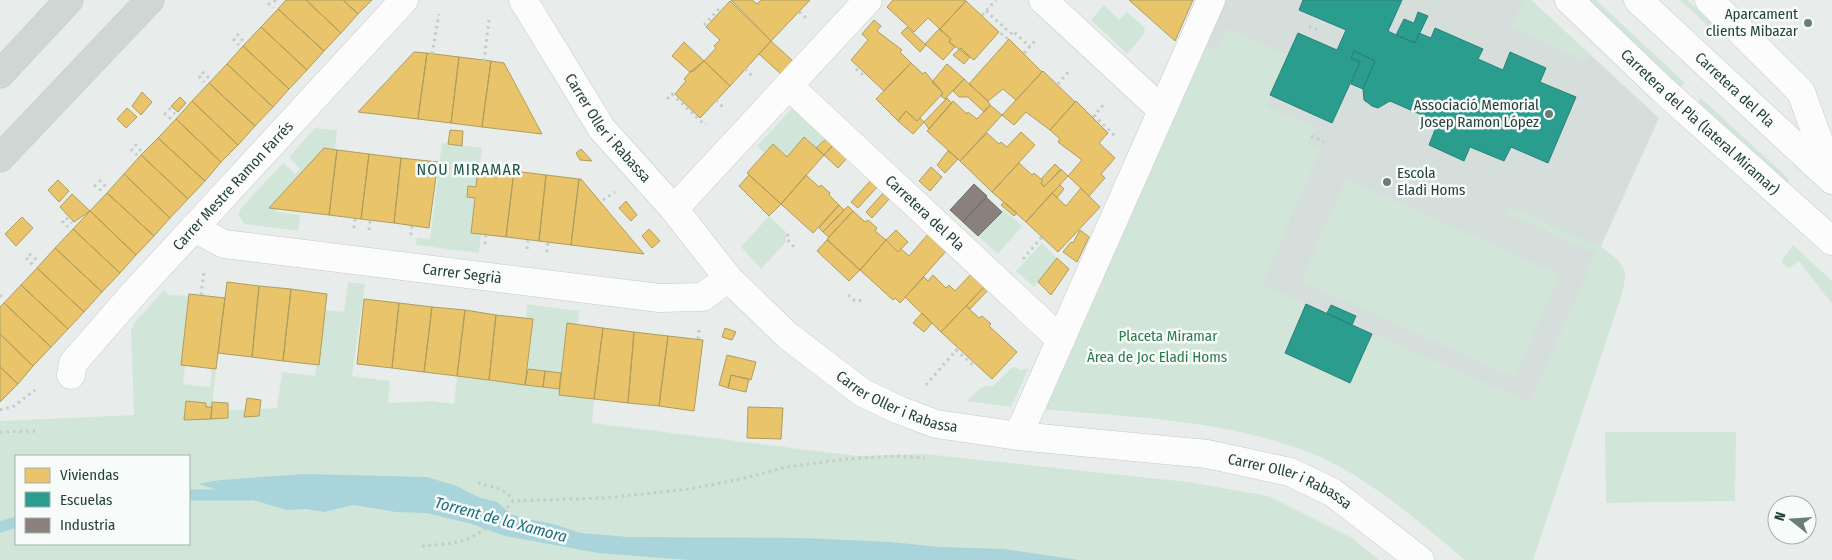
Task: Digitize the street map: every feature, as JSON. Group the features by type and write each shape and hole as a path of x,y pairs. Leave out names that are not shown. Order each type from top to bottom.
{"main road":[{"path":"0,74 69,0"},
{"path":"0,158 150,0"}],"street":[{"name":"Carrer Mestre Ramon Farrés","path":"72,375 73,363 135,292 404,0"},
{"name":"Carrer Oller i Rabassa","path":"523,0 594,119 674,209 728,278 788,336 863,393 899,410 936,424 1018,436 1207,454 1290,472 1332,492 1420,560"},
{"path":"674,209 868,0"},
{"path":"1043,0 1162,110"},
{"path":"1018,436 1211,0"},
{"name":"Carretera del Pla (lateral Miramar)","path":"1569,0 1664,91 1832,241"},
{"name":"Carretera del Pla","path":"1638,0 1832,178"},
{"path":"1708,0 1801,92 1832,178"},
{"name":"Carretera del Pla","path":"789,86 1061,340"},
{"name":"Carrer Segrià","path":"194,228 224,244 659,298 703,297 728,278"}],"path":[{"path":"274,0 278,4"},
{"path":"982,15 996,0"},
{"path":"268,3 273,8"},
{"path":"704,25 719,9"},
{"path":"986,11 1006,29 1001,35"},
{"path":"432,54 439,14"},
{"path":"484,61 489,20"},
{"path":"1309,26 1317,30"},
{"path":"1006,39 1013,31 1030,47 1024,53"},
{"path":"237,34 243,41"},
{"path":"233,39 239,45"},
{"path":"856,69 863,75"},
{"path":"202,72 209,78"},
{"path":"1058,84 1067,73"},
{"path":"198,76 204,82"},
{"path":"667,99 672,93 704,124 710,118"},
{"path":"716,100 722,106 716,112"},
{"path":"169,108 175,114"},
{"path":"164,113 170,119"},
{"path":"1093,117 1118,137"},
{"path":"1311,136 1324,142"},
{"path":"135,144 141,151"},
{"path":"131,148 138,155"},
{"path":"99,180 106,187"},
{"path":"94,185 102,191"},
{"path":"603,200 616,191"},
{"path":"66,218 72,223"},
{"path":"62,221 68,227"},
{"path":"788,234 787,239 794,246"},
{"path":"1022,260 1042,237"},
{"path":"29,254 38,261"},
{"path":"26,258 33,265"},
{"path":"201,295 204,265"},
{"path":"848,295 857,302 863,300"},
{"path":"927,383 957,349 975,368"},
{"path":"0,410 14,406 34,390"},
{"path":"0,432 38,431"},
{"path":"422,546 449,544 475,537 512,501 605,498 689,489 741,479 786,467 846,458 896,456 928,458"},
{"path":"478,483 502,491 509,495 512,501"}],"shaded area":[{"name":"Escola Eladi Homs","path":"1226,0 1531,0 1659,118 1530,403 1125,227"}],"green space":[{"path":"1519,0 1531,0 1589,54 1586,61 1512,27 1523,2"},
{"path":"1588,0 1596,0 1685,83 1681,87"},
{"path":"1680,0 1687,0 1723,33 1720,37"},
{"path":"1104,5 1119,20 1127,12 1145,28 1143,36 1127,54 1091,20"},
{"name":"Placeta Miramar","path":"1228,29 1288,55 1266,106 1316,128 1308,144 1320,150 1262,285 1306,304 1285,354 1350,383 1372,334 1530,403 1596,253 1506,213 1509,207 1600,246 1621,264 1625,276 1619,303 1533,560 1465,560 1396,504 1358,477 1320,457 1288,445 1222,428 1188,423 1053,410 1047,411 1046,400 1206,46 1217,52"},
{"path":"1701,98 1789,179 1788,182 1783,181 1698,102"},
{"path":"793,107 827,138 816,148 804,137 787,157 773,144 764,153 757,146"},
{"path":"315,128 337,130 335,149 324,148 270,208 276,209 277,212 300,215 298,231 244,224 238,214 242,207 283,163 295,174 300,169 289,157"},
{"path":"442,143 482,148 476,187 468,187 467,196 475,198 471,232 481,234 479,253 416,245 417,238 430,239"},
{"path":"1346,179 1560,275 1514,377 1301,281"},
{"path":"1003,209 1022,226 998,254 978,236"},
{"path":"769,216 786,232 786,242 761,269 741,247"},
{"path":"1042,243 1057,258 1034,287 1016,271"},
{"path":"1793,245 1832,281 1832,304 1799,261 1789,268 1781,262"},
{"path":"348,282 365,284 352,376 390,381 388,403 433,401 454,404 457,376 559,389 559,395 594,399 592,423 857,456 925,454 1188,482 1268,496 1352,538 1379,560 0,560 0,421 134,415 131,330 135,322 164,290 169,295 189,296 181,365 185,366 183,384 210,387 212,369 216,369 212,407 206,407 205,403 186,401 185,412 277,408 282,372 315,376 326,310 344,312"},
{"path":"527,304 579,311 578,325 567,324 561,373 528,369 533,319 526,318"},
{"path":"1016,367 1020,370 1029,368 1011,407 967,401 978,389 985,386 993,386 1011,368"},
{"path":"1605,432 1736,432 1735,501 1606,503"}],"water":[{"path":"305,474 427,477 457,486 478,497 497,502 511,514 522,518 553,524 581,533 629,537 802,538 890,542 940,547 1004,549 1079,560 689,560 598,553 505,536 472,524 426,513 396,512 354,505 324,512 305,509 287,510 198,484 220,480"}],"building: Viviendas":[{"path":"286,0 306,0 341,33 324,51 278,9"},
{"path":"306,0 343,0 358,14 341,33"},
{"path":"343,0 372,0 358,14"},
{"path":"731,0 752,0 757,4 761,0 810,0 771,41"},
{"path":"893,0 966,1 940,29 928,18 914,32 887,7"},
{"path":"1129,0 1193,0 1175,41"},
{"path":"730,1 771,41 730,86 704,61 716,48 714,46 720,40 706,27"},
{"path":"966,1 999,32 974,60 949,42 951,39 940,29"},
{"path":"278,9 324,51 307,70 261,27"},
{"path":"874,20 881,26 877,31 902,50 900,52 911,63 884,91 851,60 868,40 862,34"},
{"path":"261,27 307,70 289,89 243,46"},
{"path":"907,27 926,45 920,52 901,33"},
{"path":"939,29 951,39 949,42 955,47 943,60 925,44"},
{"path":"1009,39 1042,72 1016,100 1003,89 988,101 969,84"},
{"path":"771,41 794,62 782,75 759,54"},
{"path":"684,42 704,61 694,71 690,72 672,56"},
{"path":"243,46 289,89 273,107 227,64"},
{"path":"961,48 970,57 964,64 953,55"},
{"path":"414,52 427,53 418,119 358,112"},
{"path":"427,53 459,57 451,123 418,119"},
{"path":"459,57 491,61 482,127 451,123"},
{"path":"491,61 504,63 542,134 482,127"},
{"path":"704,61 730,86 700,118 675,94 686,81 684,79 690,72"},
{"path":"911,63 923,74 925,72 943,93 917,121 906,111 898,121 876,99"},
{"path":"227,64 273,107 255,126 209,83"},
{"path":"947,64 964,79 945,99 941,96 943,93 932,82"},
{"path":"1043,71 1075,102 1050,130 1026,112 1014,125 1002,115"},
{"path":"964,79 988,101 990,105 984,112 968,97 959,97 953,91"},
{"path":"209,83 255,126 238,145 192,101"},
{"path":"142,92 152,102 141,115 132,106"},
{"path":"180,97 186,103 178,112 171,106"},
{"path":"947,98 952,103 929,129 924,122"},
{"path":"192,101 238,145 221,162 176,119"},
{"path":"953,101 967,114 968,112 977,119 990,105 1002,115 960,161 927,131"},
{"path":"1076,101 1108,133 1099,143 1115,158 1101,174 1105,178 1089,196 1068,176 1082,160 1058,142 1060,139 1050,130"},
{"path":"127,108 137,117 126,128 117,119"},
{"path":"906,111 917,121 920,118 924,122 913,134 898,121"},
{"path":"176,119 221,162 205,181 158,138"},
{"path":"450,130 463,131 462,146 448,144"},
{"path":"1021,132 1035,145 992,192 960,161 987,133 999,144 1001,142 1007,147"},
{"path":"804,137 824,155 781,204 747,173 773,144 787,157"},
{"path":"158,138 205,181 188,199 141,155"},
{"path":"827,138 834,144 824,155 816,148"},
{"path":"834,144 848,157 838,168 824,155"},
{"path":"324,148 337,150 329,215 269,208"},
{"path":"581,149 592,161 580,160 576,153"},
{"path":"337,150 369,154 361,219 329,215"},
{"path":"948,151 958,159 945,173 937,165"},
{"path":"369,154 401,158 394,223 361,219"},
{"path":"141,155 188,199 170,218 124,174"},
{"path":"401,158 438,162 429,228 394,223"},
{"path":"1019,163 1032,175 1034,173 1043,181 1041,183 1044,187 1061,169 1068,176 1026,222 992,192"},
{"path":"1055,164 1061,170 1044,187 1041,179"},
{"path":"478,167 514,171 506,237 471,233 475,198 467,197 468,186 476,187"},
{"path":"931,167 942,177 930,191 919,181"},
{"path":"514,171 546,175 539,241 506,237"},
{"path":"124,174 170,218 154,236 107,193"},
{"path":"546,175 579,179 571,245 539,241"},
{"path":"749,175 781,204 769,216 739,186"},
{"path":"806,175 819,187 821,185 830,193 829,195 839,205 813,233 781,204"},
{"path":"579,179 581,179 644,254 571,245"},
{"path":"872,179 878,186 858,208 851,202"},
{"path":"58,180 69,191 59,202 48,190"},
{"path":"1060,185 1064,189 1057,198 1052,193"},
{"path":"1081,188 1100,207 1058,252 1026,222 1052,193 1066,206"},
{"path":"885,191 891,197 872,218 866,212"},
{"path":"107,193 154,236 136,255 90,211"},
{"path":"72,194 90,211 74,222 60,207"},
{"path":"626,201 637,215 631,221 619,208"},
{"path":"1004,202 1017,213 1014,216 1001,205"},
{"path":"839,205 844,210 823,232 819,228"},
{"path":"848,206 853,211 829,237 823,232"},
{"path":"90,211 136,255 120,273 73,229"},
{"path":"853,211 865,222 868,220 877,228 875,231 886,240 860,270 827,239"},
{"path":"22,217 33,228 16,246 5,234"},
{"path":"73,229 120,273 102,292 55,248"},
{"path":"649,229 660,241 652,248 642,236"},
{"path":"896,230 908,242 898,252 886,240"},
{"path":"1080,230 1089,237 1077,262 1063,252 1071,242 1073,243"},
{"path":"930,232 948,249 900,303 895,298 893,300 860,270 886,240 898,252 901,249 909,256"},
{"path":"827,240 860,270 849,281 817,251"},
{"path":"55,248 102,292 84,312 37,268"},
{"path":"1057,258 1069,269 1051,295 1038,282"},
{"path":"37,268 84,312 68,329 21,285"},
{"path":"973,272 986,285 941,332 905,297 924,277 928,281 933,275 946,288 949,285 955,291"},
{"path":"227,282 259,286 252,357 218,353"},
{"path":"21,285 68,329 51,347 4,303"},
{"path":"986,285 990,288 970,309 966,306"},
{"path":"259,286 291,289 283,361 252,357"},
{"path":"291,289 327,294 319,365 283,361"},
{"path":"189,294 225,298 216,369 181,365"},
{"path":"364,299 399,303 392,368 357,364"},
{"path":"4,303 51,347 33,366 0,334 0,307"},
{"path":"399,303 432,307 424,372 392,368"},
{"path":"966,306 979,318 982,316 991,324 989,326 1017,352 992,379 941,332"},
{"path":"432,307 465,310 457,376 424,372"},
{"path":"465,310 496,315 489,380 457,376"},
{"path":"922,313 932,323 924,332 913,323"},
{"path":"496,315 533,319 525,385 489,380"},
{"path":"567,323 603,328 594,399 559,395"},
{"path":"603,328 634,332 628,403 594,399"},
{"path":"725,328 736,332 732,340 722,337"},
{"path":"634,332 668,336 659,406 628,403"},
{"path":"0,334 33,366 18,384 0,367"},
{"path":"668,336 703,340 694,411 659,406"},
{"path":"727,355 756,362 751,380 731,375 728,388 719,385"},
{"path":"0,367 18,384 0,402"},
{"path":"528,369 545,371 543,387 525,385"},
{"path":"545,371 561,373 559,389 543,387"},
{"path":"731,375 749,379 746,392 728,388"},
{"path":"247,398 261,400 259,416 244,417"},
{"path":"186,401 206,403 206,407 212,407 211,419 184,420"},
{"path":"212,402 228,403 228,418 211,419"},
{"path":"748,407 783,408 781,439 747,438"}],"building: Escuelas":[{"path":"1303,0 1402,0 1388,31 1396,35 1415,43 1419,33 1431,38 1435,28 1483,49 1478,59 1503,70 1510,52 1546,68 1540,82 1576,97 1548,163 1511,147 1504,161 1470,147 1464,161 1429,145 1438,122 1390,101 1378,108 1364,100 1363,89 1375,61 1354,51 1351,58 1360,62 1332,123 1270,95 1298,33 1337,50 1346,30 1299,10"},
{"path":"1418,12 1428,16 1415,43 1396,35 1404,19 1414,23"},
{"path":"1354,51 1375,61 1363,89 1351,84 1360,62 1351,58"},
{"path":"1306,304 1372,334 1350,383 1285,353"},
{"path":"1331,305 1356,316 1352,325 1327,313"}],"building: Industria":[{"path":"974,184 987,196 963,222 950,210"},
{"path":"986,197 1002,212 978,236 963,222"}],"waterway":[{"name":"Torrent de la Xamora","path":"190,495 249,495"},
{"name":"Torrent de la Xamora","path":"0,527 15,522"}],"place":[{"name":"Aparcament clients Mibazar","path":"1808,23"},
{"name":"Associació Memorial Josep Ramon López","path":"1549,114"},
{"name":"Escola Eladi Homs","path":"1387,182"}],"district":[{"name":"NOU MIRAMAR","path":"469,169"}],"park label":[{"name":"Àrea de Joc Eladi Homs","path":"1157,357"}]}
